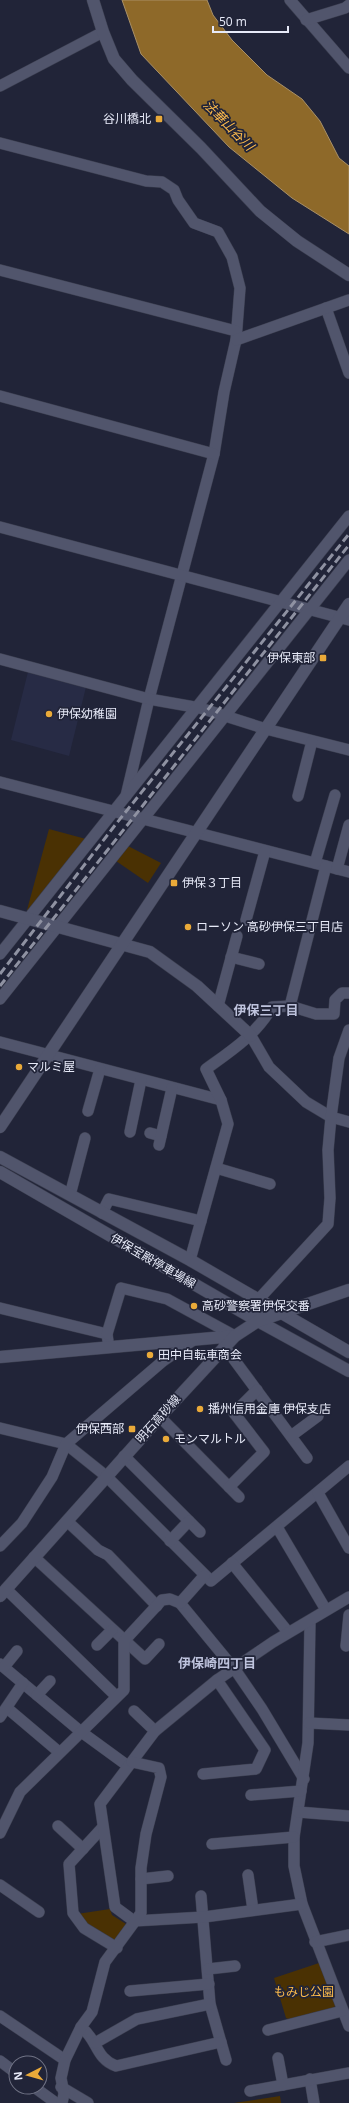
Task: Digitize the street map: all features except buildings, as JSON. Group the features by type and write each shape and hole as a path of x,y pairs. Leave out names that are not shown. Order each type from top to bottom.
{"street":[{"path":"93,0 103,32 114,59 132,80 201,148 260,211 297,241 349,275"},
{"path":"290,0 348,67"},
{"path":"306,20 345,8 349,5"},
{"path":"0,86 103,32"},
{"path":"0,143 146,181 162,182 174,190 178,200 194,223 218,232 232,257 240,288 236,336 224,392 214,454 149,699 126,796"},
{"path":"0,270 236,336 349,300"},
{"path":"326,308 349,373"},
{"path":"0,396 214,454"},
{"path":"0,954 279,601 349,516"},
{"path":"0,527 310,608 344,619"},
{"path":"0,999 349,560"},
{"path":"0,1127 266,728 344,619 349,604"},
{"path":"0,659 149,699 195,707 312,741 349,750"},
{"path":"298,796 312,741"},
{"path":"0,782 141,820 349,872"},
{"path":"290,1006 320,865 327,807 335,795"},
{"path":"337,869 349,825"},
{"path":"246,920 265,851"},
{"path":"0,911 122,943 150,952 164,960 197,986 251,1036 270,1067 306,1102 331,1117 349,1122"},
{"path":"218,1006 237,936"},
{"path":"231,957 259,964"},
{"path":"190,1260 228,1124 221,1100 206,1069 251,1036 264,1022 272,1007 290,1006 316,1014 334,1014 335,1000 342,993 349,993"},
{"path":"258,1321 257,1301 328,1224 330,1198 328,1150 331,1117 339,1058 347,1030 349,1030"},
{"path":"0,1042 221,1100"},
{"path":"88,1111 100,1069"},
{"path":"130,1132 141,1080"},
{"path":"150,1133 160,1140 172,1088"},
{"path":"70,1195 86,1138"},
{"name":"伊保宝殿停車場線","path":"0,1157 190,1260 257,1301 349,1352"},
{"path":"216,1168 270,1184"},
{"name":"伊保宝殿停車場線","path":"0,1172 258,1321 349,1371"},
{"path":"102,1213 109,1199 201,1221"},
{"path":"108,1346 107,1334 121,1288 167,1299 235,1336"},
{"name":"明石高砂線","path":"3,1592 124,1456 224,1346 235,1336 258,1321 279,1312 349,1290"},
{"path":"0,1308 107,1334"},
{"path":"0,1356 235,1336"},
{"path":"0,1546 27,1516 52,1477 66,1444 163,1361 192,1340"},
{"path":"224,1346 307,1458"},
{"path":"228,1487 264,1452 234,1413 257,1390"},
{"path":"291,1436 318,1416"},
{"path":"160,1417 239,1497"},
{"path":"0,1428 66,1444 106,1476 204,1576 211,1581 270,1530 318,1493 349,1466"},
{"path":"124,1456 200,1532"},
{"path":"318,1493 349,1548"},
{"path":"67,1521 98,1550 108,1555 157,1606"},
{"path":"170,1541 189,1521"},
{"path":"277,1526 326,1610"},
{"path":"34,1557 145,1659 160,1644"},
{"path":"232,1564 288,1632"},
{"path":"180,1603 204,1576"},
{"path":"3,1592 116,1696"},
{"path":"302,1904 204,1917 134,1921 115,1907 100,1804 155,1731 233,1668 288,1632 310,1621 349,1597"},
{"path":"0,1833 20,1792 80,1731 124,1690 124,1641 162,1600 170,1599 180,1603 233,1668 262,1709 304,1779"},
{"path":"346,1646 349,1615"},
{"path":"310,1621 309,1723 304,1779 294,1837 294,1866 302,1904 315,1942 349,2026"},
{"path":"97,1645 112,1630"},
{"path":"17,1652 2,1666 80,1731 130,1764 158,1768 161,1776 146,1834 141,1879 141,1912 117,1948 105,1962 92,2012 81,2027 65,2060 61,2078 61,2087 64,2094 62,2103"},
{"path":"203,1774 256,1769 265,1750 217,1680"},
{"path":"37,1695 50,1681"},
{"path":"23,1683 3,1713 59,1752"},
{"path":"134,1711 155,1731"},
{"path":"309,1723 349,1725"},
{"path":"251,1795 301,1790"},
{"path":"298,1812 349,1816"},
{"path":"58,1826 83,1849"},
{"path":"103,1827 69,1864 73,1913 84,1928 117,1948"},
{"path":"212,1844 294,1837"},
{"path":"248,1875 253,1910"},
{"path":"141,1879 168,1876"},
{"path":"0,1885 39,1912"},
{"path":"201,1896 204,1917 210,2004 226,2060"},
{"path":"315,1942 349,1935"},
{"path":"208,1969 235,1966"},
{"path":"130,1991 154,1993 209,1984"},
{"path":"94,2043 137,2019 210,2004"},
{"path":"268,2030 342,2011"},
{"path":"0,2016 65,2060"},
{"path":"81,2027 88,2032 106,2062 116,2066 221,2042"},
{"path":"278,2058 283,2085"},
{"path":"250,2091 349,2073"},
{"path":"310,2079 314,2103"},
{"path":"61,2087 88,2103"},
{"path":"45,2095 56,2103"}],"shaded area":[{"name":"伊保幼稚園","path":"28,672 86,687 69,756 11,740"}],"green space":[{"path":"49,829 86,839 31,912 27,910"},
{"path":"128,846 161,863 148,883 116,861"},
{"path":"110,1909 112,1915 126,1924 120,1942 92,1933 77,1914"},
{"name":"もみじ公園","path":"319,1963 336,2005 333,2008 291,2020 286,2018 274,1978"},
{"path":"280,2096 281,2103 234,2103"}],"water":[{"name":"法華山谷川","path":"122,0 207,0 213,15 232,40 267,75 302,99 320,121 339,158 349,166 349,234 292,198 229,147 141,54"}],"railway":[{"path":"0,974 116,824 349,534"},
{"path":"0,986 349,545"}],"place":[{"name":"谷川橋北","path":"159,119"},
{"name":"伊保東部","path":"323,658"},
{"name":"伊保幼稚園","path":"49,714"},
{"name":"伊保３丁目","path":"174,883"},
{"name":"ローソン 高砂伊保三丁目店","path":"188,927"},
{"name":"マルミ屋","path":"19,1067"},
{"name":"高砂警察署伊保交番","path":"194,1306"},
{"name":"田中自転車商会","path":"150,1355"},
{"name":"播州信用金庫 伊保支店","path":"200,1409"},
{"name":"伊保西部","path":"132,1429"},
{"name":"モンマルトル","path":"166,1439"}],"district":[{"name":"伊保三丁目","path":"266,1010"},
{"name":"伊保崎四丁目","path":"217,1663"}]}
